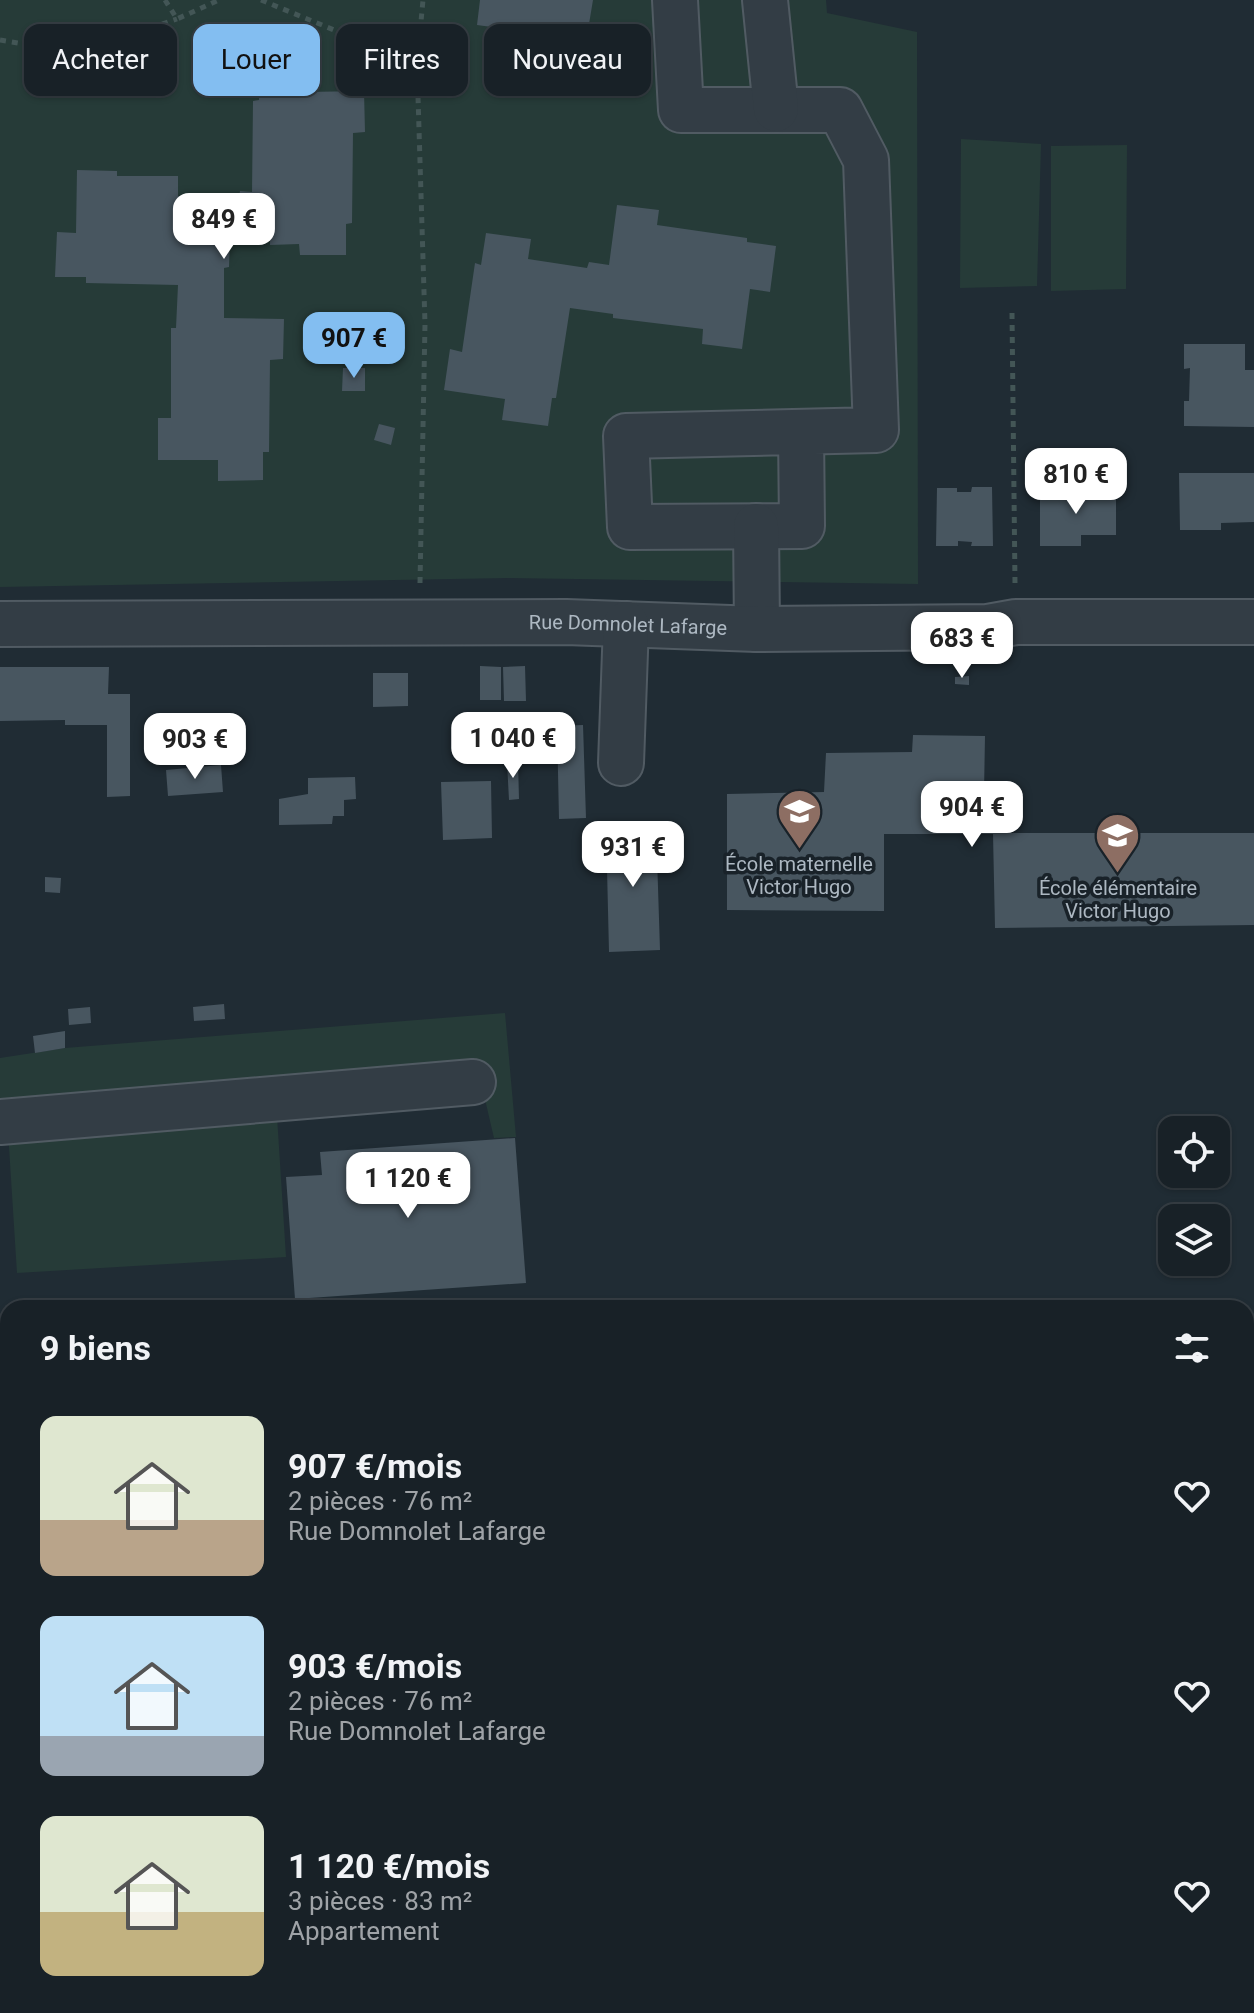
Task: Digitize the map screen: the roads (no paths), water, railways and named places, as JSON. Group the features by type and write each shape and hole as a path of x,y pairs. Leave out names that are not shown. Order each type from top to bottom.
{"street":[{"path":"675,0 681,110 840,110 866,160 876,430 626,436 630,527 802,526 801,432"},
{"path":"765,0 776,109"},
{"path":"756,526 757,629"},
{"name":"Rue Domnolet Lafarge","path":"0,624 626,624 757,629 988,627 1016,622 1254,622"},
{"path":"621,763 626,624"},
{"path":"0,1122 473,1082"}],"place":[{"name":"École maternelle Victor Hugo","path":"799,851"},
{"name":"École élémentaire Victor Hugo","path":"1118,875"}]}
